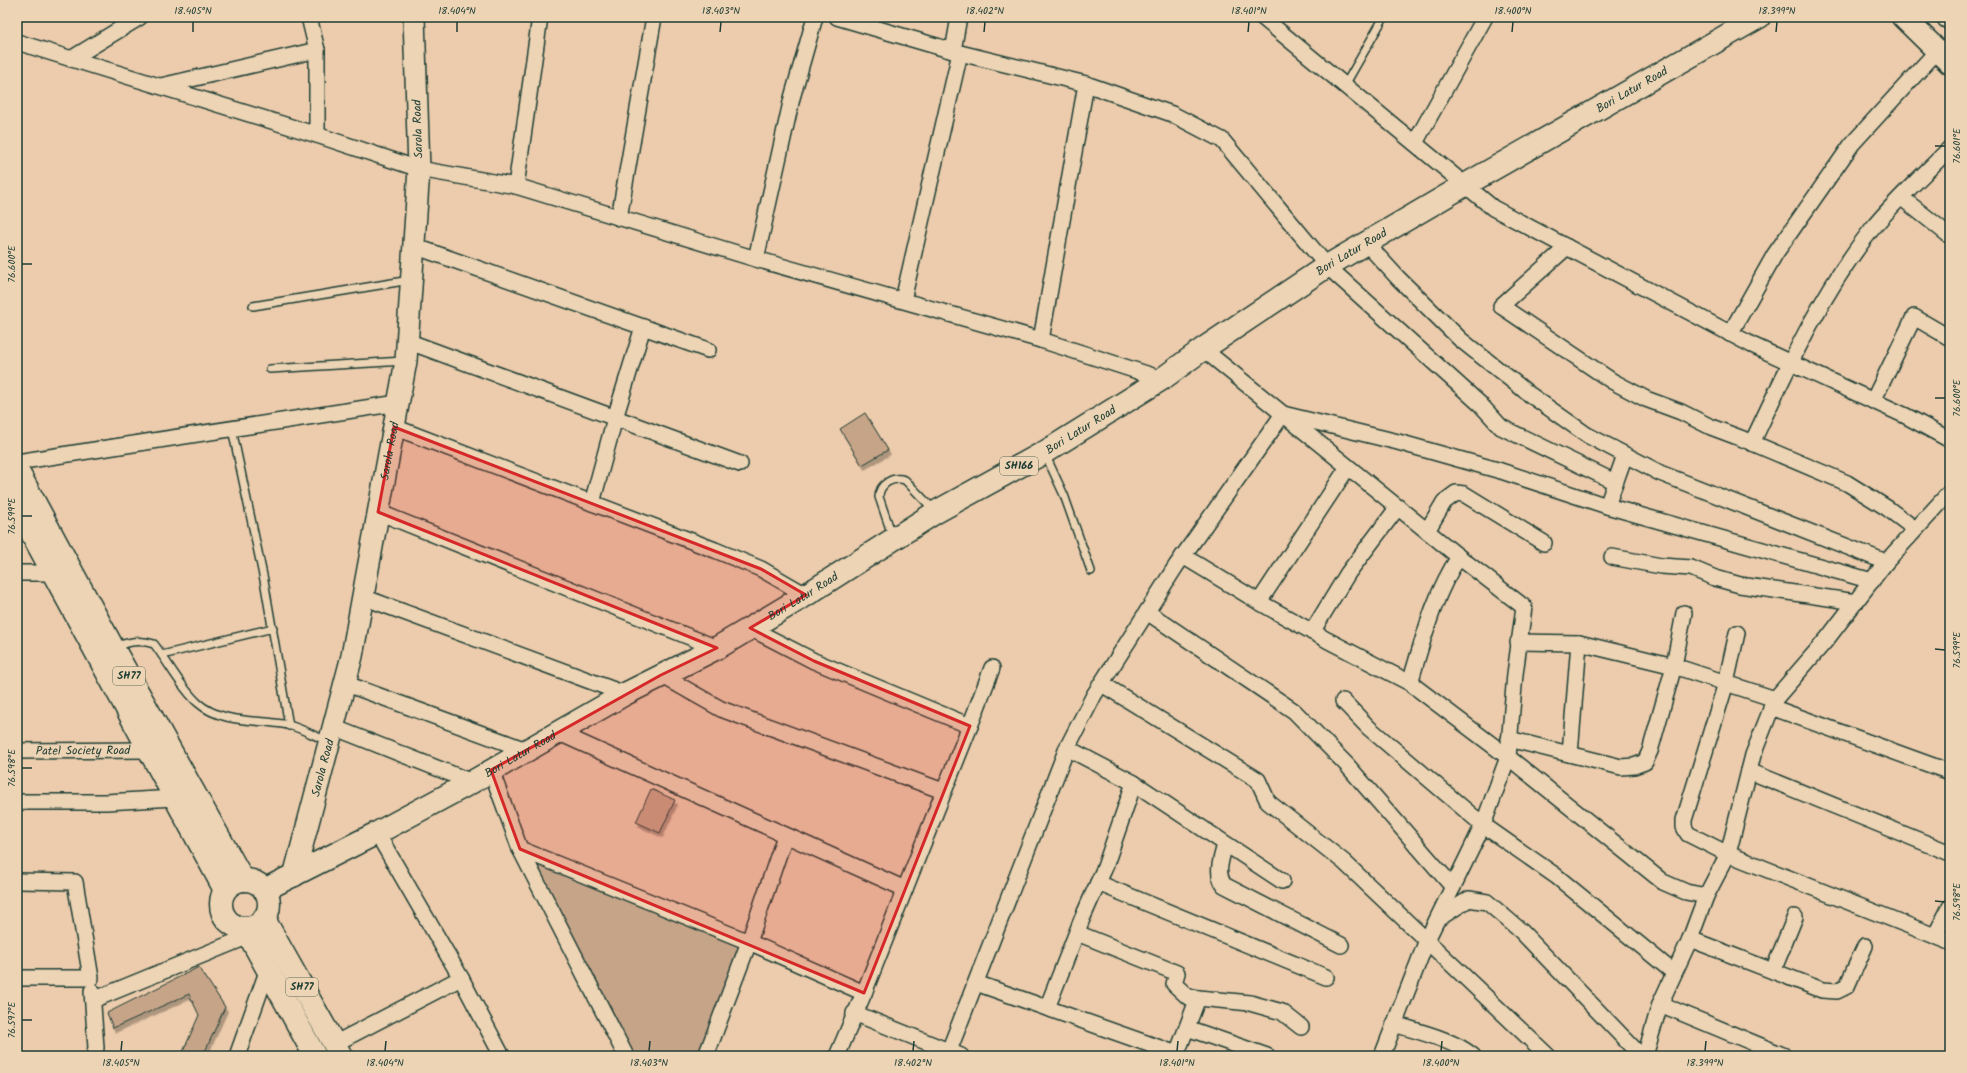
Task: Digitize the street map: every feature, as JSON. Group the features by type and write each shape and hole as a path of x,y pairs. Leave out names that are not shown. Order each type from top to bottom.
{"main road":[{"name":"Sarola Road","path":"294,876 352,656 406,361 419,169 414,17"},
{"name":"Bori Latur Road","path":"264,890 377,833 472,782 624,694 717,648 806,595 936,512 1045,452 1162,379 1203,349 1328,266 1465,184 1759,17"},
{"path":"1903,17 1943,57"},
{"name":"SH77","path":"17,470 113,648 234,885"},
{"name":"SH77","path":"17,506 174,798 234,885"},
{"path":"256,882 264,890 268,899 268,910 253,928 232,925 223,915 220,902 234,885 256,882"},
{"name":"SH77","path":"253,928 268,969 315,1056"},
{"name":"SH77","path":"253,928 338,1050"}],"street":[{"path":"71,59 140,17"},
{"path":"309,17 317,50 317,135"},
{"path":"516,186 540,17"},
{"path":"619,218 654,17"},
{"path":"756,259 792,98 815,17"},
{"path":"837,17 957,52 1086,84 1172,114 1222,140 1328,266 1480,404 1501,427 1615,482"},
{"path":"903,300 957,52 959,17"},
{"path":"1262,17 1493,208 1730,334 1906,416 1950,440"},
{"path":"1415,143 1485,17"},
{"path":"17,42 317,135 419,169 516,186 756,259 1041,340 1162,379"},
{"path":"160,86 317,50"},
{"path":"1730,334 1775,254 1852,144 1943,57"},
{"path":"1041,340 1086,84"},
{"path":"1752,443 1790,363 1829,291 1872,229 1950,148"},
{"path":"1902,198 1950,236"},
{"path":"1366,243 1398,278 1461,340 1529,394 1587,435 1660,473 1886,562"},
{"path":"414,246 708,350"},
{"path":"1566,247 1501,306 1612,381 1646,399 1681,412 1712,427 1847,483 1887,508 1915,529"},
{"path":"1873,401 1914,318 1950,338"},
{"path":"592,503 615,418 643,327"},
{"path":"408,341 740,464"},
{"path":"1203,349 1459,557 1524,607 1518,642 1508,757 1483,825 1427,940 1382,1056"},
{"path":"17,462 398,403"},
{"path":"1283,414 1398,442 1486,467 1607,506 1872,581"},
{"path":"854,1012 952,1054 976,983 1067,748 1102,684 1183,556 1283,414"},
{"path":"394,427 762,569 806,595"},
{"path":"1607,506 1625,455"},
{"path":"1258,602 1348,467"},
{"path":"1645,1056 1660,1004 1673,972 1690,939 1706,896 1728,854 1749,772 1773,703 1827,639 1886,562 1950,492"},
{"path":"1427,531 1444,502 1456,493 1464,494 1544,542"},
{"path":"1312,632 1348,573 1398,507"},
{"path":"378,512 717,648"},
{"path":"1183,556 1258,602 1312,632 1410,682 1508,757 1663,882 1686,892 1706,896"},
{"path":"1410,682 1434,608 1449,572 1459,557"},
{"path":"1612,557 1661,566 1691,568 1715,578 1740,585 1856,602"},
{"path":"17,573 53,573"},
{"path":"363,598 624,694"},
{"path":"1147,612 1294,712 1347,765 1453,887"},
{"path":"1509,739 1622,767 1634,766 1645,762 1650,751 1674,666 1684,613"},
{"path":"750,628 814,661 970,726"},
{"path":"1737,633 1726,683 1684,820 1684,827 1688,834 1728,854 1950,942"},
{"path":"1518,642 1580,643 1674,666 1726,683 1773,703 1950,772"},
{"path":"1570,754 1580,643"},
{"path":"837,1056 854,1012 864,993 992,668"},
{"path":"661,675 721,709 943,791"},
{"path":"344,683 526,750"},
{"path":"1102,684 1258,780 1268,802 1344,862 1548,1056"},
{"path":"1343,701 1369,728 1483,825 1556,876 1673,972"},
{"path":"557,732 905,889"},
{"path":"331,734 472,782"},
{"path":"1067,748 1134,783 1282,881"},
{"name":"Patel Society Road","path":"17,751 148,750"},
{"path":"491,770 520,849 626,1056"},
{"path":"1749,772 1949,851"},
{"path":"1047,1008 1076,933 1098,883 1134,783"},
{"path":"17,802 106,802 174,798"},
{"path":"377,833 461,978 502,1056"},
{"path":"706,1056 749,942 785,836"},
{"path":"1225,844 1219,870 1219,879 1224,885 1341,945"},
{"path":"520,849 749,942 864,993"},
{"path":"17,881 75,882 91,978 96,1048 94,1056"},
{"path":"1098,883 1326,977"},
{"path":"1437,920 1470,899 1487,902 1521,931 1640,1056"},
{"path":"1935,936 1950,907"},
{"path":"1773,971 1796,917"},
{"path":"93,1000 253,928"},
{"path":"1076,933 1177,973 1174,984 1188,997 1250,1003 1282,1012 1301,1027"},
{"path":"1690,939 1822,990 1837,991 1847,986 1865,946"},
{"path":"237,1056 268,969"},
{"path":"17,978 91,978"},
{"path":"338,1050 461,978"},
{"path":"976,983 1176,1055 1198,998"},
{"path":"1660,1004 1785,1056"},
{"path":"1394,1024 1466,1050 1473,1056"},
{"path":"1187,1028 1267,1056"}],"lane":[{"path":"1345,86 1384,17"},
{"path":"253,306 412,279"},
{"path":"270,369 406,361"},
{"path":"232,429 264,580 289,726"},
{"path":"1045,452 1064,495 1090,571"},
{"path":"894,540 879,497 879,490 881,487 894,479 905,480 936,512"},
{"path":"162,654 273,628"},
{"path":"113,648 134,640 154,644 189,694 198,703 217,714 234,719 289,726 331,734"}],"highlighted area":[{"path":"394,427 761,569 806,595 750,628 814,661 970,726 864,993 520,849 491,770 661,675 717,648 378,512"}],"building":[{"path":"865,413 888,450 862,465 840,429"},
{"path":"651,789 675,800 660,833 636,822"},
{"path":"528,856 740,943 701,1056 629,1056"},
{"path":"199,967 225,1007 203,1056 182,1054 199,1015 189,994 113,1028 107,1013"}]}
